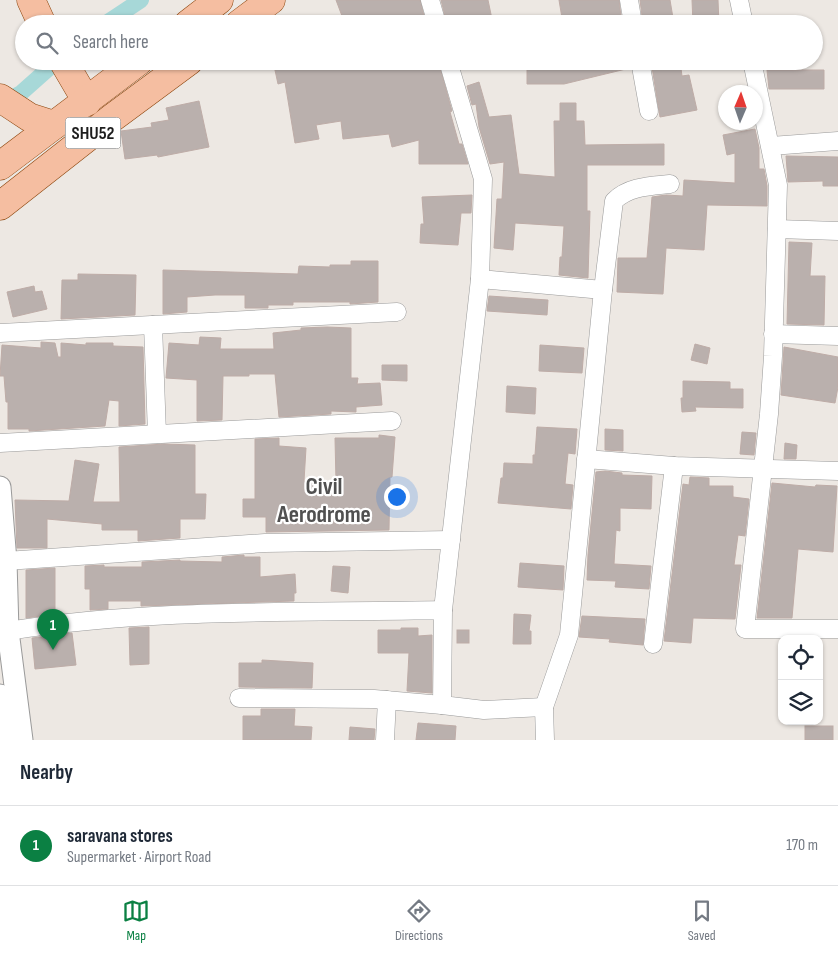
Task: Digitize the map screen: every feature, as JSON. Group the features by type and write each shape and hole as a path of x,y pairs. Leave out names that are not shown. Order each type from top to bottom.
{"main road":[{"path":"31,0 38,15"},
{"path":"200,15 219,0"},
{"path":"251,15 271,0"},
{"path":"68,70 82,94"},
{"name":"SHU52","path":"0,166 54,125 82,94 123,70"},
{"name":"SHU52","path":"0,206 176,70"},
{"path":"9,104 29,117 54,125"}],"street":[{"path":"430,0 434,15"},
{"path":"629,0 632,15"},
{"path":"740,0 742,15"},
{"path":"442,705 443,610 480,279 483,179 451,70"},
{"path":"642,70 649,111"},
{"path":"754,70 778,186 769,414 745,629 838,629"},
{"path":"771,146 838,141"},
{"path":"545,740 544,707 569,635 603,290 614,200 622,193 635,189 670,184"},
{"path":"776,229 838,231"},
{"path":"480,279 603,290"},
{"path":"0,333 397,312"},
{"path":"153,325 157,434"},
{"path":"773,334 838,336"},
{"path":"0,443 392,421"},
{"path":"586,459 674,466 838,471"},
{"path":"654,644 674,466"},
{"path":"0,487 6,561 8,631 22,740"},
{"path":"6,561 265,543 451,540"},
{"path":"8,631 46,625 138,618 258,612 443,610"},
{"path":"0,695 5,740"},
{"path":"239,698 387,700 484,710 544,707"},
{"path":"386,740 387,700"}],"building":[{"path":"336,0 420,0 424,15 342,15"},
{"path":"441,0 488,0 491,15 445,15"},
{"path":"559,0 619,0 621,15 562,15"},
{"path":"640,0 670,0 672,15 642,15"},
{"path":"692,0 718,0 719,15 693,15"},
{"path":"275,70 441,70 459,144 462,144 468,164 419,164 419,140 392,147 389,134 343,139 341,121 316,125 319,139 295,143 285,82 278,84"},
{"path":"527,70 622,70 564,84 527,84"},
{"path":"652,70 681,70 682,76 689,75 697,110 660,117"},
{"path":"767,70 824,70 824,89 769,89"},
{"path":"479,82 489,117 511,115 519,174 555,177 554,121 560,121 560,103 576,103 576,121 584,121 585,145 664,144 664,165 587,165 587,211 590,211 588,278 559,275 564,226 515,223 513,250 494,248 497,199 502,199 504,162 490,164 479,127 476,104 472,105 467,86"},
{"path":"199,101 209,147 158,157 157,155 125,159 121,131 152,127 151,123 169,120 166,108"},
{"path":"755,130 759,148 759,169 764,169 767,186 767,206 707,205 704,250 666,248 663,294 617,292 618,258 647,258 652,197 666,195 683,196 684,180 735,183 735,153 727,155 723,135"},
{"path":"786,156 838,157 838,186 823,186 823,181 788,182"},
{"path":"472,195 471,213 461,213 458,245 420,243 421,224 424,224 422,197"},
{"path":"789,242 812,243 810,276 825,276 824,325 787,324"},
{"path":"351,261 378,261 378,302 350,304 350,302 293,302 293,305 268,305 268,308 245,308 245,295 215,295 187,297 187,312 163,314 163,270 298,274 299,266 330,267 330,265 351,265"},
{"path":"78,274 136,275 135,315 61,319 62,280 78,280"},
{"path":"34,286 35,292 42,291 47,309 13,317 7,292"},
{"path":"489,296 548,300 547,315 487,311"},
{"path":"301,328 351,328 351,378 358,378 357,384 380,383 382,405 356,407 356,412 331,411 331,414 279,417 275,374 223,376 222,420 197,421 197,380 166,378 169,343 199,345 200,337 221,338 220,349 274,349 273,333 301,330"},
{"path":"41,342 55,343 58,357 61,357 61,343 86,345 86,343 113,343 113,346 143,347 145,424 119,426 119,401 109,400 105,426 29,431 29,429 8,429 8,402 6,402 4,376 0,376 2,345 41,348"},
{"path":"695,344 710,348 707,364 691,360"},
{"path":"540,345 584,348 582,373 539,371"},
{"path":"784,347 838,357 838,387 835,403 781,395"},
{"path":"382,365 407,365 407,381 382,380"},
{"path":"683,381 730,382 730,389 743,389 743,408 695,407 696,411 682,412"},
{"path":"507,386 536,388 535,414 506,412"},
{"path":"537,427 577,429 575,454 568,453 565,484 573,485 571,509 498,503 504,463 533,464"},
{"path":"605,429 623,430 623,451 605,450"},
{"path":"742,432 756,433 754,455 740,454"},
{"path":"379,435 395,437 392,477 390,477 389,530 266,532 266,517 243,517 243,499 255,499 255,439 279,438 279,446 306,448 304,481 336,482 335,438 379,438"},
{"path":"785,443 797,445 796,459 784,459"},
{"path":"164,444 195,445 195,494 206,494 205,519 180,519 180,538 138,541 138,530 102,530 102,524 47,519 47,548 17,548 15,500 69,501 75,460 99,464 93,502 120,502 119,447"},
{"path":"596,472 622,473 622,475 652,476 651,509 620,508 620,531 616,530 614,564 651,566 649,589 615,587 616,581 587,580"},
{"path":"690,477 709,478 709,486 733,486 733,497 749,499 745,536 738,535 734,565 741,565 735,619 693,618 691,643 664,641 683,484 689,485"},
{"path":"772,483 815,487 816,485 837,486 833,552 798,549 792,618 757,618"},
{"path":"244,555 244,557 260,557 260,577 295,574 296,593 294,593 294,601 141,606 141,601 108,601 108,609 90,610 90,589 85,589 85,566 142,567 142,562 180,560 222,562 222,557"},
{"path":"520,563 564,566 563,590 518,587"},
{"path":"333,566 350,567 348,593 331,591"},
{"path":"55,568 55,614 26,618 26,570"},
{"path":"514,614 531,615 529,631 531,631 531,644 513,644"},
{"path":"582,616 645,619 643,645 609,642 610,639 579,637"},
{"path":"149,627 149,664 130,665 129,628"},
{"path":"401,628 418,628 418,636 432,635 432,693 407,691 409,653 378,653 378,630 401,630"},
{"path":"457,630 469,630 469,643 457,643"},
{"path":"72,633 76,665 35,669 32,638"},
{"path":"262,660 313,663 312,688 239,687 239,663 262,663"},
{"path":"261,709 295,709 294,726 312,727 311,740 243,740 243,716 261,716"},
{"path":"418,723 456,726 455,740 416,740"},
{"path":"805,726 833,726 833,740 805,740"},
{"path":"350,727 375,729 374,740 349,740"}],"waterway":[{"path":"118,15 141,0"},
{"path":"0,104 21,93 47,70"}],"place":[{"name":"saravana stores","path":"53,650"}],"district":[{"name":"Civil Aerodrome","path":"324,500"}]}
